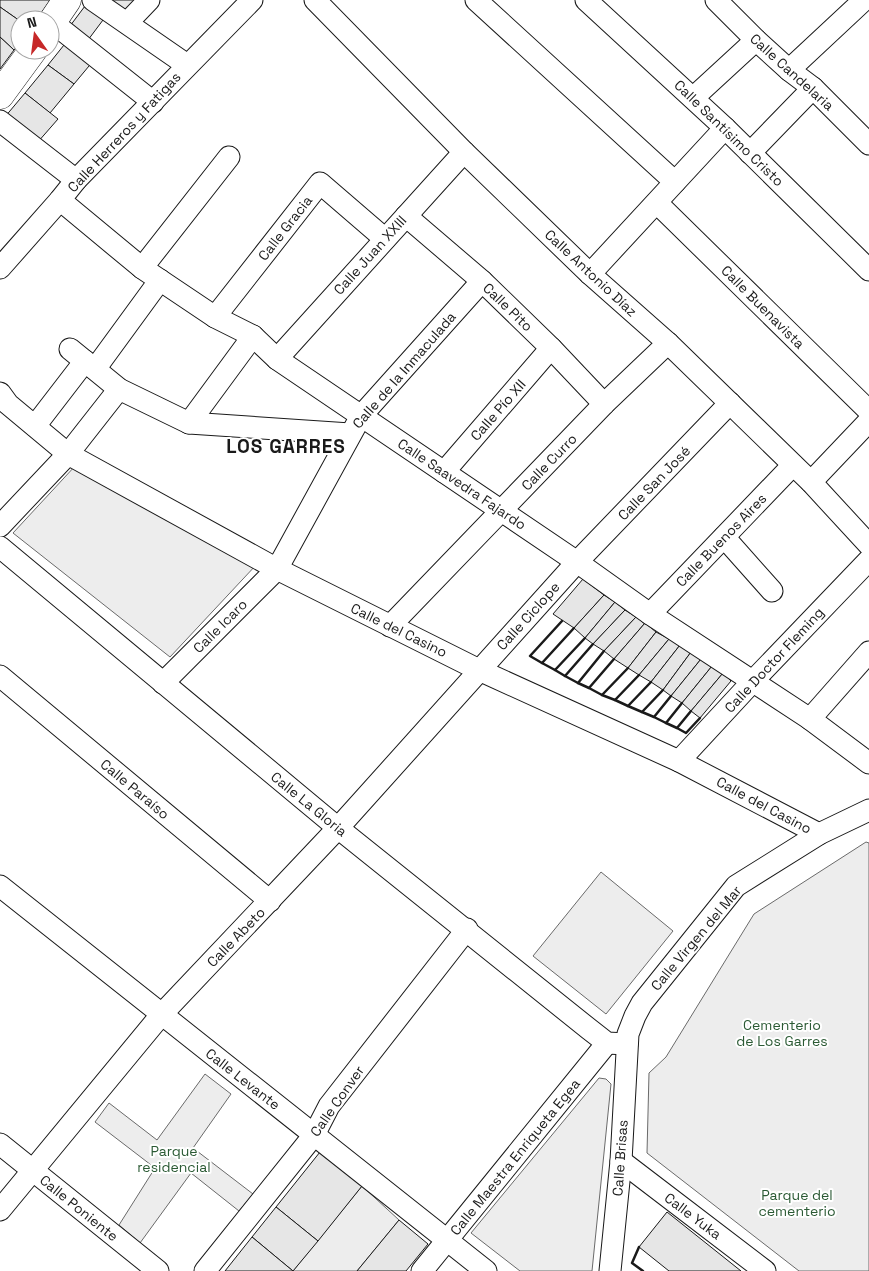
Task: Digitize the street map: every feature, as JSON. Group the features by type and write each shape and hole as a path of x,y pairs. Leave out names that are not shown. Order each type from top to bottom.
{"main road":[{"path":"60,10 67,0"},
{"path":"0,96 26,60"}],"street":[{"path":"93,0 187,65"},
{"path":"127,23 149,0"},
{"name":"Calle Herreros y Fatigas","path":"0,268 76,180 252,0"},
{"name":"Calle Antonio Díaz","path":"315,0 464,152 590,274 668,343 811,482 869,545"},
{"path":"476,0 674,182"},
{"name":"Calle Santísimo Cristo","path":"586,0 725,128 869,270"},
{"name":"Calle Candelaria","path":"716,0 756,40 813,88 869,144"},
{"path":"790,70 864,0"},
{"path":"60,31 153,102"},
{"path":"693,98 756,40"},
{"path":"750,153 813,88"},
{"path":"0,121 76,180"},
{"path":"590,274 725,128"},
{"name":"Calle Juan XXIII","path":"277,359 464,152"},
{"path":"142,268 229,157"},
{"name":"Calle Gracia","path":"215,317 320,183 385,240"},
{"name":"Calle Saavedra Fajardo","path":"60,200 142,268 215,317 253,336 277,359 577,562 650,614 810,719 869,763"},
{"name":"Calle Buenavista","path":"657,203 869,411"},
{"name":"Calle Pito","path":"406,216 482,281 551,348 604,404"},
{"path":"34,426 83,360 160,280"},
{"name":"Calle de la Inmaculada","path":"278,569 361,416 482,281"},
{"path":"189,423 253,336"},
{"name":"Calle Curro","path":"390,626 604,404 668,343"},
{"name":"Calle Pío XII","path":"444,472 551,348"},
{"path":"83,360 119,389 189,423 350,434"},
{"path":"0,526 68,454 119,389"},
{"name":"Calle del Casino","path":"0,393 8,404 68,454 278,569 479,670 679,761 819,834"},
{"name":"Calle San José","path":"577,562 730,403"},
{"path":"811,482 869,421"},
{"name":"Calle Buenos Aires","path":"650,614 793,465"},
{"path":"724,537 772,592"},
{"name":"Calle La Gloria","path":"0,547 338,828 617,1043"},
{"name":"Calle Doctor Fleming","path":"679,761 869,560"},
{"name":"Calle Ciclope","path":"479,670 577,562"},
{"name":"Calle Icaro","path":"163,683 278,569"},
{"path":"810,719 869,652"},
{"name":"Calle Abeto","path":"0,1210 161,1015 338,828 479,670"},
{"name":"Calle Paraíso","path":"0,676 270,901"},
{"name":"Calle Virgen del Mar","path":"617,1043 631,1026 642,1003 736,886 819,834 869,810"},
{"name":"Calle Levante","path":"3,896 161,1015 486,1271"},
{"name":"Calle Conver","path":"205,1271 314,1135 329,1106 467,929"},
{"name":"Calle Brisas","path":"610,1271 621,1161 617,1043"},
{"name":"Calle Maestra Enriqueta Egea","path":"422,1271 617,1043"},
{"name":"Calle Poniente","path":"0,1144 158,1271"},
{"name":"Calle Yuka","path":"621,1161 765,1271"}],"shaded area":[{"path":"76,465 257,564 170,657 13,533"},
{"path":"866,842 869,843 869,1271 799,1271 647,1153 649,1073 666,1057 754,914"},
{"path":"601,872 673,931 606,1014 533,956"},
{"name":"Parque residencial","path":"205,1074 231,1094 193,1148 253,1194 239,1211 191,1173 140,1243 119,1225 155,1168 95,1122 109,1103 157,1140"},
{"path":"599,1078 606,1079 611,1084 592,1271 520,1271 471,1233"},
{"path":"362,1186 399,1220 357,1271 293,1271"}],"building":[{"path":"0,0 50,0 44,10 10,10 10,14 0,7"},
{"path":"100,0 145,0 126,21"},
{"path":"88,2 106,16 85,44 67,30"},
{"path":"0,7 10,14 10,46 0,37"},
{"path":"0,37 10,46 10,55 0,69"},
{"path":"68,40 94,60 74,84 48,65 52,60 60,60 60,50"},
{"path":"48,65 74,84 50,113 25,93"},
{"path":"25,93 58,119 37,143 4,118"},
{"path":"583,579 604,595 574,628 553,614"},
{"path":"604,595 615,602 585,638 574,628"},
{"path":"615,602 625,610 593,644 585,638"},
{"path":"625,610 636,617 604,651 593,644"},
{"path":"636,617 645,623 614,659 604,651"},
{"path":"645,623 656,632 628,668 614,659"},
{"path":"656,632 669,639 639,675 628,668"},
{"path":"669,639 680,645 651,682 639,675"},
{"path":"680,645 691,652 663,690 651,682"},
{"path":"691,652 701,659 671,696 663,690"},
{"path":"701,659 712,666 682,703 671,696"},
{"path":"712,666 723,673 691,711 682,703"},
{"path":"723,673 731,681 700,718 691,711"},
{"path":"320,1152 362,1186 318,1241 276,1207"},
{"path":"276,1207 318,1241 293,1271 252,1237"},
{"path":"667,1212 741,1271 669,1271 639,1247"},
{"path":"399,1220 428,1244 406,1271 357,1271"},
{"path":"252,1237 293,1271 225,1271"}],"wall":[{"path":"542,663 530,656 562,621"},
{"path":"574,628 542,663 555,670 585,638"},
{"path":"555,670 565,676 593,644"},
{"path":"565,676 578,683 604,651"},
{"path":"578,683 589,688 614,659"},
{"path":"589,688 602,695 628,668"},
{"path":"602,695 615,700 639,675"},
{"path":"615,700 628,706 651,682"},
{"path":"628,706 642,712 663,690"},
{"path":"642,712 654,717 671,696"},
{"path":"654,717 666,723 682,703"},
{"path":"666,723 677,728 691,711"},
{"path":"677,728 686,733 700,718"},
{"path":"639,1247 632,1263 643,1271"}],"district":[{"name":"LOS GARRES","path":"286,446"}],"park label":[{"name":"Cementerio de Los Garres","path":"782,1034"},
{"name":"Parque del cementerio","path":"797,1204"}]}
